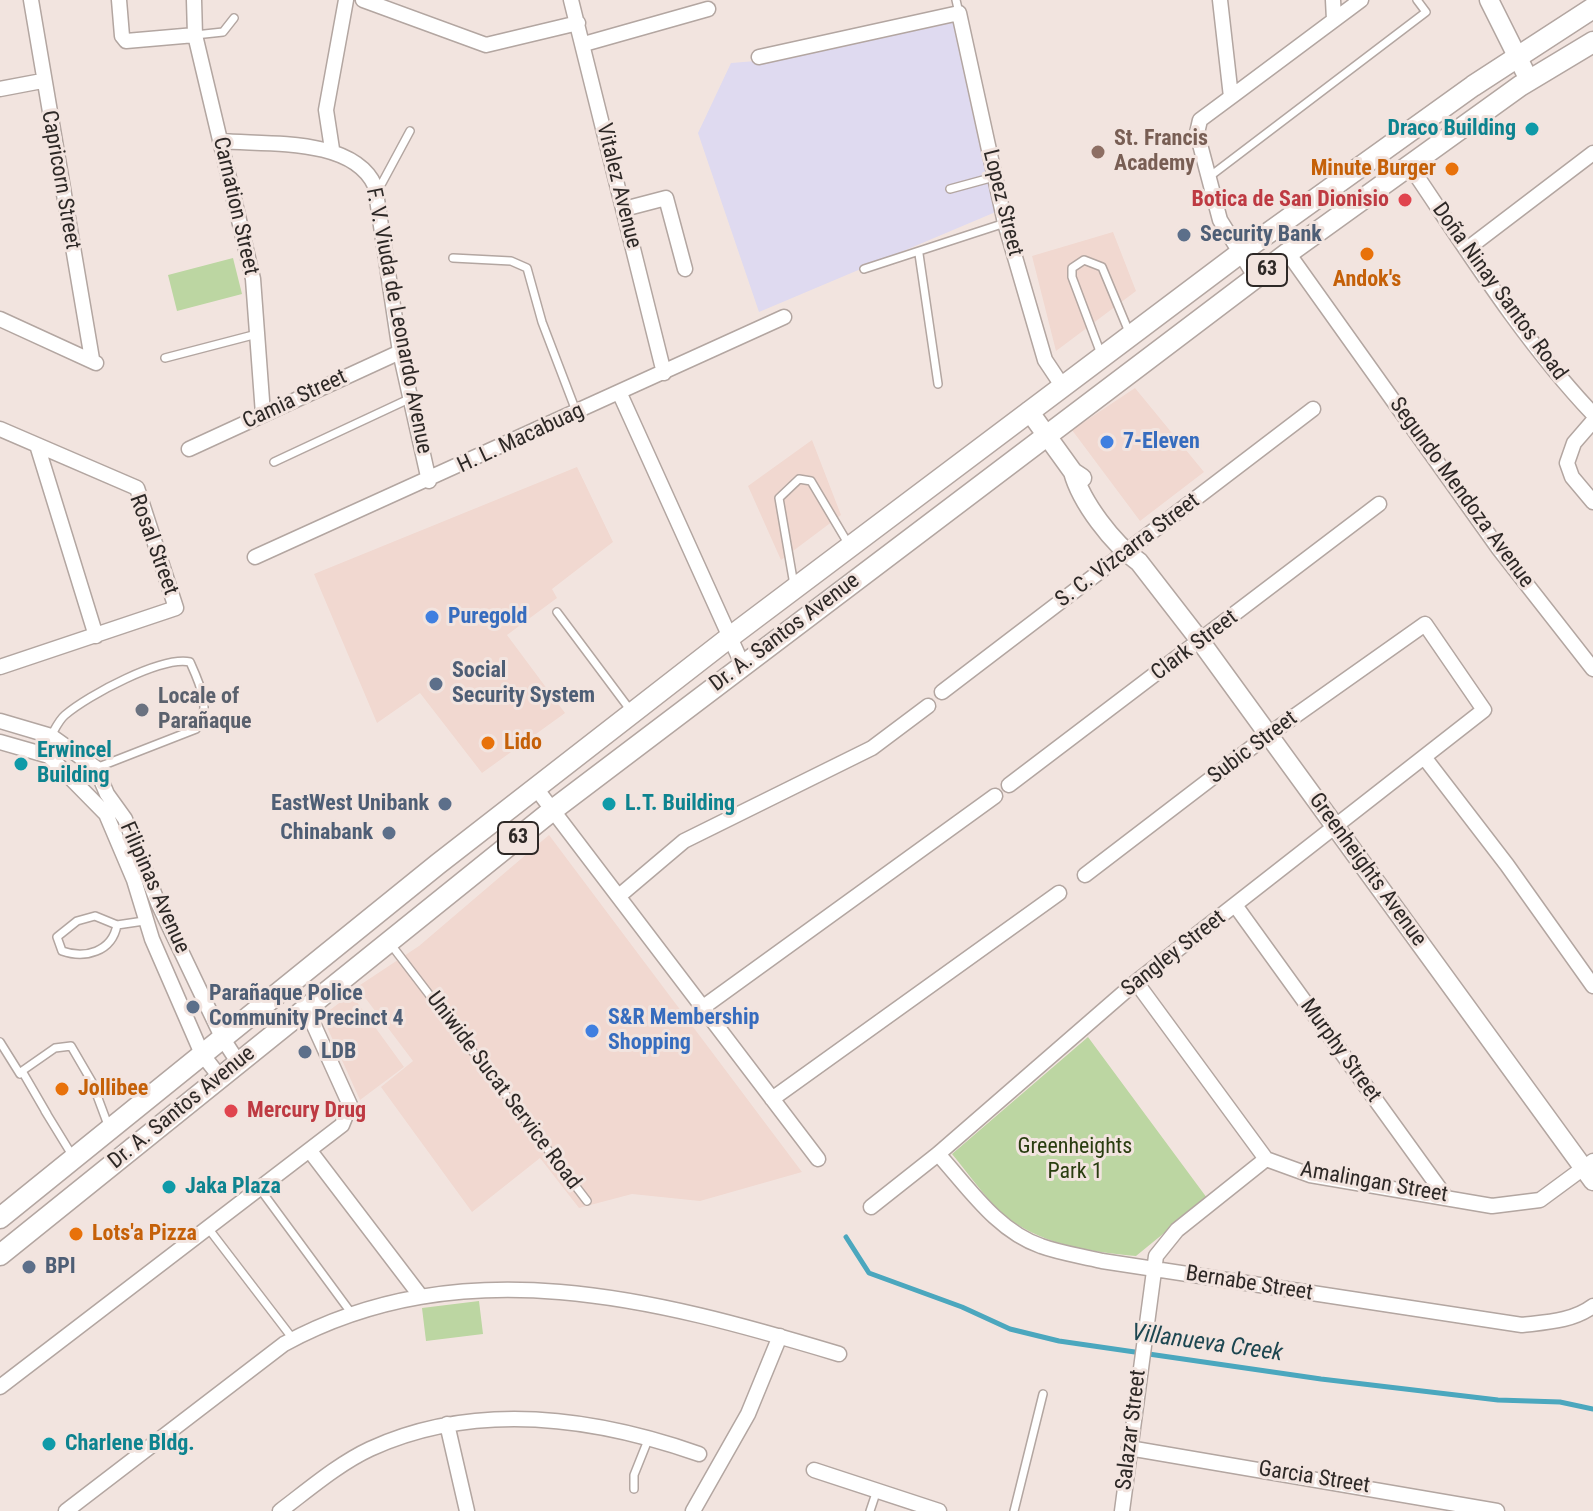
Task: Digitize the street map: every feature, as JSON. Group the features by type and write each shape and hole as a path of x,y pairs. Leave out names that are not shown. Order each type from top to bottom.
{"main road":[{"name":"Dr. A. Santos Avenue","path":"0,1218 535,787 730,637 1239,254 1515,58 1593,8"},
{"name":"Dr. A. Santos Avenue","path":"2,1249 307,1010 554,809 1046,434 1288,253 1529,80 1593,42"}],"street":[{"name":"Capricorn Street","path":"0,319 95,362 42,81 31,0"},
{"path":"119,0 122,36 126,41 195,35"},
{"name":"Carnation Street","path":"194,0 195,35 253,279 263,414"},
{"path":"332,149 326,110 346,0"},
{"path":"363,0 486,45 578,23"},
{"name":"Vitalez Avenue","path":"571,0 664,373"},
{"path":"1220,0 1231,97"},
{"path":"1333,0 1334,20"},
{"path":"1256,278 1220,220 1207,178 1197,126 1361,0"},
{"path":"1489,0 1515,58 1529,80"},
{"path":"759,57 957,6"},
{"name":"Lopez Street","path":"957,6 1005,223 1045,360 1063,387"},
{"path":"584,44 708,9"},
{"path":"0,89 42,81"},
{"name":"F. V. Viuda de Leonardo Avenue","path":"221,141 332,149 369,173 375,186 400,352 429,481"},
{"path":"1467,249 1593,153"},
{"name":"Doña Ninay Santos Road","path":"1410,166 1566,385 1593,414"},
{"path":"624,209 666,198 685,269"},
{"name":"Segundo Mendoza Avenue","path":"1288,253 1499,549 1593,669"},
{"name":"H. L. Macabuag","path":"255,557 429,481 784,317"},
{"name":"Camia Street","path":"189,449 400,352"},
{"path":"620,394 743,666"},
{"name":"S. C. Vizcarra Street","path":"942,692 1133,553 1313,409"},
{"name":"Greenheights Avenue","path":"1029,411 1073,472 1086,480 1133,553 1590,1170"},
{"path":"1593,421 1574,443 1567,463 1572,477 1593,502"},
{"name":"Rosal Street","path":"0,429 137,488 176,608 0,667"},
{"path":"37,445 96,636"},
{"name":"Clark Street","path":"1009,785 1379,504"},
{"name":"Subic Street","path":"1085,875 1268,735 1425,624 1484,710"},
{"path":"619,896 684,841 872,748 928,706"},
{"name":"Sangley Street","path":"871,1207 938,1154 1136,982 1484,710"},
{"name":"Filipinas Avenue","path":"0,721 51,736 96,768 107,794 125,819 140,878 142,914 202,1054 220,1077"},
{"name":"Filipinas Avenue","path":"0,742 49,756 106,814 140,878 158,903 223,1039 238,1062"},
{"path":"1424,757 1507,865 1593,986"},
{"path":"76,782 96,768"},
{"path":"535,787 818,1159"},
{"path":"702,1008 995,796"},
{"path":"772,1099 1059,893"},
{"path":"142,914 158,903"},
{"name":"Murphy Street","path":"1235,905 1445,1196"},
{"path":"1136,982 1266,1159"},
{"path":"0,1387 342,1125 350,1105 307,1010"},
{"path":"310,1151 419,1294"},
{"name":"Bernabe Street","path":"938,1154 994,1217 1015,1233 1039,1246 1102,1261 1522,1325 1552,1322 1583,1313 1593,1306"},
{"name":"Amalingan Street","path":"1266,1159 1310,1175 1492,1206 1540,1200 1590,1170"},
{"name":"Salazar Street","path":"1122,1511 1156,1256 1177,1230 1266,1159"},
{"path":"66,1511 293,1339 352,1314 419,1294 541,1289 589,1292 780,1336 839,1354"},
{"path":"693,1511 748,1414 780,1336"},
{"path":"280,1511 368,1450 447,1424 490,1418 535,1417 648,1440 699,1454"},
{"path":"447,1424 467,1511"},
{"name":"Garcia Street","path":"1129,1448 1497,1511"},
{"path":"814,1470 939,1511"}],"lane":[{"path":"1207,178 1426,12 1417,0"},
{"path":"195,35 223,32 234,18"},
{"path":"375,186 382,183 410,131"},
{"path":"950,189 994,177"},
{"path":"864,269 919,254 1005,223"},
{"path":"919,254 938,384"},
{"path":"453,258 511,261 527,268 542,322 577,413"},
{"path":"1102,356 1072,277 1076,264 1084,260 1102,267 1130,334"},
{"path":"165,358 257,334"},
{"path":"274,462 411,398"},
{"path":"795,588 779,498 799,479 811,481 850,547"},
{"path":"557,612 632,712"},
{"path":"51,736 64,716 97,694 175,659 190,662 206,709 204,721 196,729 96,768"},
{"path":"117,925 115,937 107,946 80,957 62,951 57,937 77,921 95,916 117,925 142,914"},
{"name":"Uniwide Sucat Service Road","path":"389,942 587,1201"},
{"path":"0,1042 47,1114"},
{"path":"75,1160 22,1071 55,1048 71,1046 92,1082 110,1131"},
{"path":"260,1189 352,1314"},
{"path":"208,1228 293,1339"},
{"path":"1014,1511 1043,1394"},
{"path":"634,1489 634,1475 648,1440"},
{"path":"870,1511 877,1490"}],"shaded area":[{"path":"955,16 998,211 759,312 698,133 731,63 756,61"},
{"path":"1113,232 1136,291 1056,351 1032,256"},
{"path":"1135,388 1204,472 1140,521 1072,430"},
{"path":"812,440 841,515 781,560 748,486"},
{"name":"Puregold","path":"577,467 613,542 552,589 557,598 507,635 565,713 482,773 420,693 377,723 314,574"},
{"path":"549,835 802,1172 700,1201 632,1194 579,1208 540,1158 472,1212 381,1087 413,1061 357,987 419,946"},
{"path":"351,994 404,1067 360,1100 322,1016"}],"green space":[{"path":"233,258 242,294 177,311 168,275"},
{"name":"Greenheights Park 1","path":"1088,1037 1207,1198 1136,1256 1083,1249 1030,1232 1001,1212 952,1154"},
{"path":"479,1301 483,1334 426,1341 422,1308"}],"waterway":[{"name":"Villanueva Creek","path":"846,1237 869,1273 962,1307 1010,1329 1059,1341 1321,1379 1498,1400 1560,1402 1593,1409"}],"place":[{"name":"Draco Building","path":"1532,129"},
{"name":"St. Francis Academy","path":"1098,152"},
{"name":"Minute Burger","path":"1452,169"},
{"name":"Botica de San Dionisio","path":"1405,200"},
{"name":"Security Bank","path":"1184,235"},
{"name":"Andok's","path":"1367,254"},
{"name":"7-Eleven","path":"1107,442"},
{"name":"Puregold","path":"432,617"},
{"name":"Social Security System","path":"436,684"},
{"name":"Locale of Parañaque","path":"142,710"},
{"name":"Lido","path":"488,743"},
{"name":"Erwincel Building","path":"21,764"},
{"name":"EastWest Unibank","path":"445,804"},
{"name":"L.T. Building","path":"609,804"},
{"name":"Chinabank","path":"389,833"},
{"name":"Parañaque Police Community Precinct 4","path":"193,1007"},
{"name":"S&R Membership Shopping","path":"592,1031"},
{"name":"LDB","path":"305,1052"},
{"name":"Jollibee","path":"62,1089"},
{"name":"Mercury Drug","path":"231,1111"},
{"name":"Jaka Plaza","path":"169,1187"},
{"name":"Lots'a Pizza","path":"76,1234"},
{"name":"BPI","path":"29,1267"},
{"name":"Charlene Bldg.","path":"49,1444"}]}
